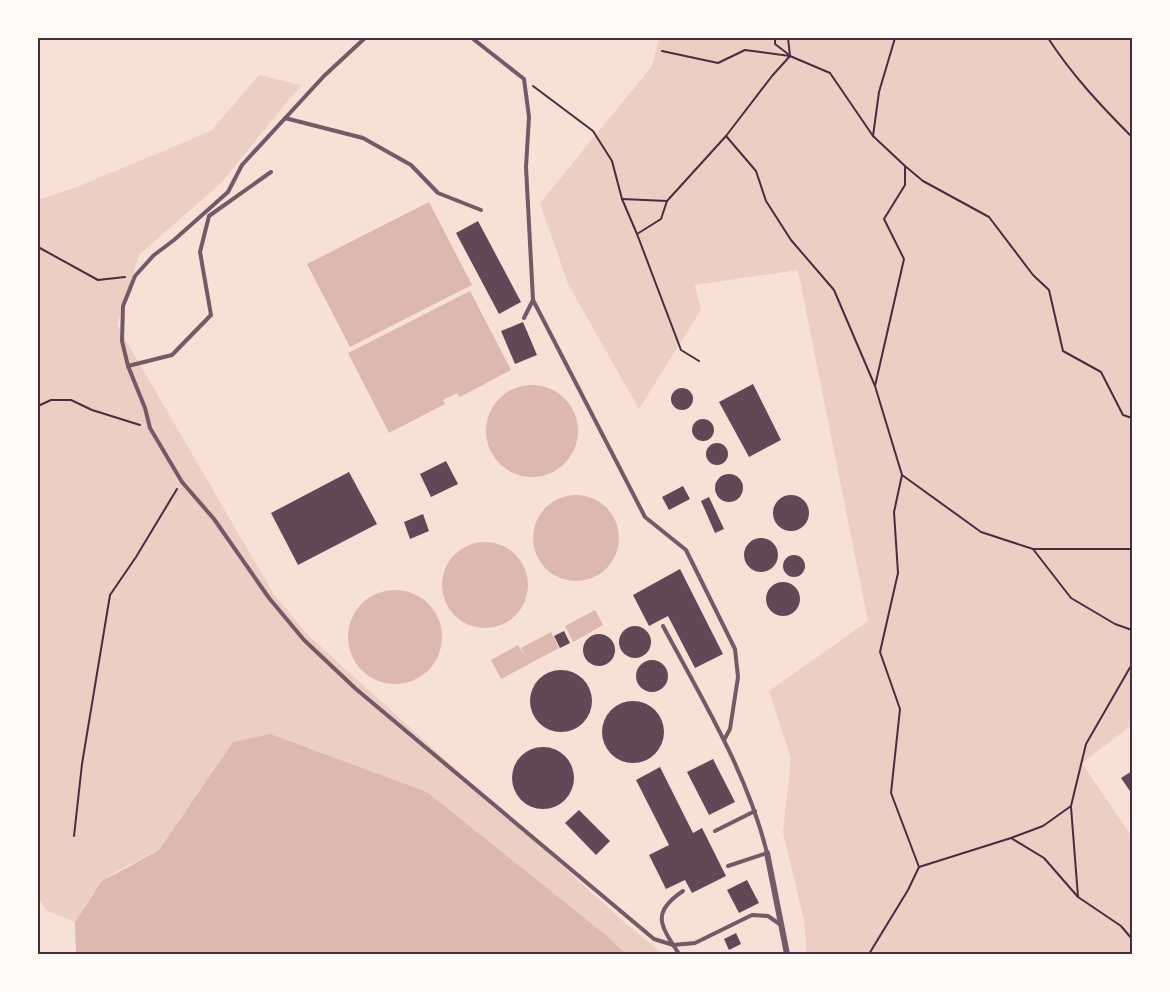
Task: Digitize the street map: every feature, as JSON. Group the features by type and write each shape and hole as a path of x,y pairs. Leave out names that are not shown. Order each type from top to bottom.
{"street":[{"path":"768,853 787,954"}],"lane":[{"path":"365,38 324,75 242,165 228,192 154,255 135,276 123,306 123,341 128,366 150,428 182,482 214,519 269,598 304,640 365,697 645,932 654,939 673,945 695,943 753,915 768,916 782,926"},
{"path":"472,38 524,79 529,117 526,167 533,300 645,517 686,550 735,649 738,677 730,729 724,740"},
{"path":"285,118 363,138 411,165 438,193 481,210"},
{"path":"128,366 172,355 211,315 200,252 209,216 271,172"},
{"path":"524,318 533,300"},
{"path":"663,626 724,740 755,811 768,853 728,866"},
{"path":"715,831 755,811"},
{"path":"679,954 661,926 661,912 669,900 683,891"}],"path":[{"path":"775,38 775,44 790,56"},
{"path":"637,234 661,219 667,201 726,136 790,56 788,38"},
{"path":"873,136 879,92 895,38"},
{"path":"1048,38 1090,95 1132,137"},
{"path":"662,51 718,63 745,50 790,56 830,72 873,136 905,166 923,181 989,217 1033,275 1049,290 1063,351 1101,372 1123,415 1132,418"},
{"path":"524,79 593,131 612,161 622,199 681,350 699,361"},
{"path":"726,136 756,171 766,201 791,240 834,290 875,386 902,475 894,512 898,573 880,652 900,709 891,793 919,867 908,890 869,954"},
{"path":"875,386 904,259 884,219 905,185 905,166"},
{"path":"622,199 667,201"},
{"path":"38,247 98,280 135,276"},
{"path":"38,406 51,400 71,400 92,410 150,428"},
{"path":"902,475 981,532 1033,549 1132,549"},
{"path":"74,836 82,764 110,595 182,482"},
{"path":"1033,549 1071,598 1115,624 1132,630"},
{"path":"1078,897 1071,806 1086,744 1132,664"},
{"path":"919,867 1043,826 1071,806"},
{"path":"1011,838 1044,858 1078,897 1121,926 1132,939"}],"shaded area":[{"path":"659,38 1132,38 1132,725 1082,763 1132,837 1132,954 807,954 804,921 783,832 791,759 769,691 868,621 798,270 695,285 701,310 639,409 568,284 540,203 652,66"},
{"path":"259,75 301,85 221,183 139,255 117,325 273,593 308,635 623,921 663,954 626,954 607,936 427,792 233,742 159,850 117,871 95,890 75,922 46,910 38,897 38,200 77,187 211,131"},
{"path":"429,202 472,285 350,347 307,264"},
{"path":"470,291 511,370 460,397 457,393 443,400 445,404 389,433 348,353"},
{"path":"532,385 550,388 565,398 575,413 578,431 575,449 565,464 550,474 532,477 514,474 499,464 489,449 486,431 489,413 499,398 514,388"},
{"path":"576,495 600,502 612,514 619,538 612,562 600,574 576,581 552,574 540,562 533,538 540,514 552,502"},
{"path":"485,542 509,549 521,561 528,585 521,609 509,621 485,628 461,621 449,609 442,585 449,561 461,549"},
{"path":"395,590 413,594 428,604 438,619 442,637 438,655 428,670 413,680 395,684 377,680 362,670 352,655 348,637 352,619 362,604 377,594"},
{"path":"595,610 603,625 573,642 565,626"},
{"path":"551,632 559,648 501,679 491,660 518,645 525,657 521,648"},
{"path":"270,734 427,792 607,936 626,954 76,954 75,922 101,882 159,850 233,742"}],"building":[{"path":"478,221 521,302 499,314 456,233"},
{"path":"523,322 537,355 515,364 501,331"},
{"path":"753,384 781,440 749,457 719,402"},
{"path":"682,388 690,391 693,399 690,407 682,410 674,407 671,399 674,391"},
{"path":"703,419 711,422 714,430 711,438 703,441 695,438 692,430 695,422"},
{"path":"717,443 725,446 728,454 725,462 717,465 709,462 706,454 709,446"},
{"path":"446,461 458,484 431,497 420,474"},
{"path":"349,472 377,524 298,565 271,513"},
{"path":"729,474 739,478 743,488 739,498 729,502 719,498 715,488 719,478"},
{"path":"683,486 690,499 669,510 662,497"},
{"path":"791,495 804,500 809,513 804,526 791,531 778,526 773,513 778,500"},
{"path":"709,497 724,529 715,533 701,501"},
{"path":"423,514 429,531 410,539 404,522"},
{"path":"761,538 773,543 778,555 773,567 761,572 749,567 744,555 749,543"},
{"path":"794,555 802,558 805,566 802,574 794,577 786,574 783,566 786,558"},
{"path":"680,569 723,654 695,668 668,616 649,626 633,595"},
{"path":"783,582 795,587 800,599 795,611 783,616 771,611 766,599 771,587"},
{"path":"635,626 646,631 651,642 646,653 635,658 624,653 619,642 624,631"},
{"path":"564,631 570,643 560,648 554,636"},
{"path":"599,634 610,639 615,650 610,661 599,666 588,661 583,650 588,639"},
{"path":"652,660 663,665 668,676 663,687 652,692 641,687 636,676 641,665"},
{"path":"561,670 578,675 583,679 587,684 592,701 587,718 583,723 578,727 561,732 544,727 539,723 535,718 530,701 535,684 539,679 544,675"},
{"path":"633,701 650,706 655,710 659,715 664,732 659,749 655,754 650,758 633,763 616,758 611,754 607,749 602,732 607,715 611,710 616,706"},
{"path":"543,747 560,752 565,756 569,761 574,778 569,795 565,800 560,804 543,809 526,804 521,800 517,795 512,778 517,761 521,756 526,752"},
{"path":"713,759 735,802 709,815 687,772"},
{"path":"660,767 693,833 702,828 726,876 692,893 685,880 666,889 649,855 669,845 636,780"},
{"path":"1132,771 1132,794 1121,778"},
{"path":"579,810 610,841 596,855 565,823"},
{"path":"747,880 759,903 739,913 727,890"},
{"path":"736,933 741,944 729,950 724,939"}]}
